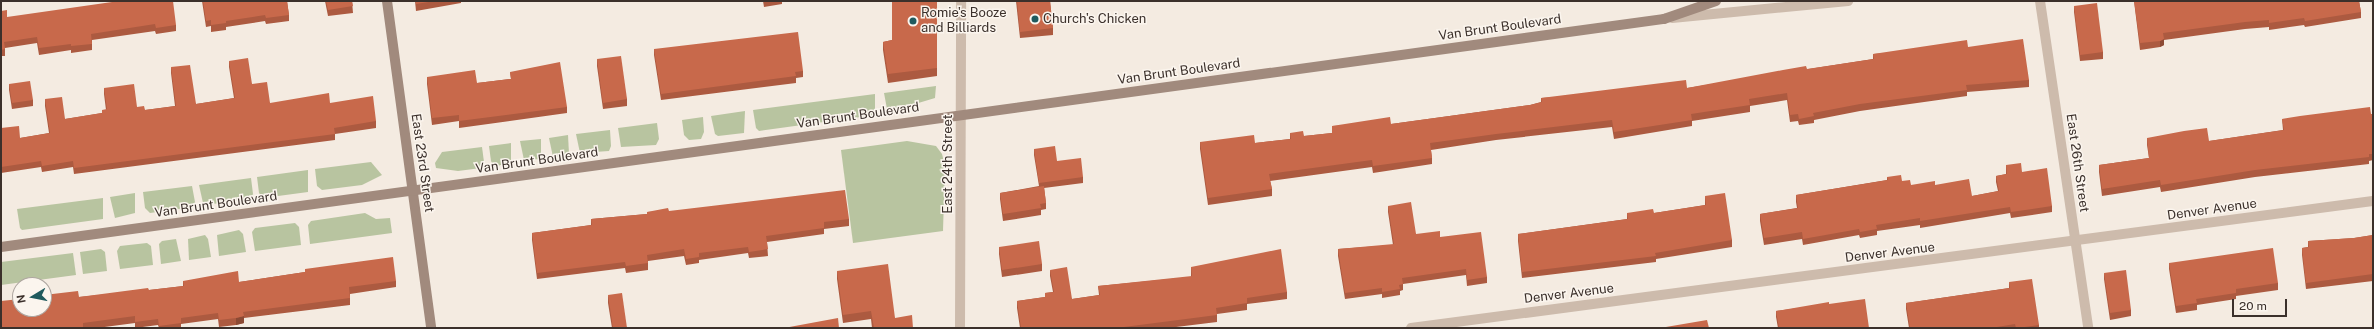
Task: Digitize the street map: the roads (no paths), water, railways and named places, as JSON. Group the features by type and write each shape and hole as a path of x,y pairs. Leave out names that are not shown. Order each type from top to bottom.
{"street":[{"name":"East 23rd Street","path":"387,1 431,328"},
{"name":"East 24th Street","path":"960,328 962,115 961,1"},
{"name":"Van Brunt Boulevard","path":"1,247 413,192 1664,19 1716,1"},
{"path":"1664,19 1848,1"},
{"name":"East 26th Street","path":"2040,1 2088,328"},
{"name":"Denver Avenue","path":"1411,328 2076,242 2373,201"}],"place":[{"name":"Church's Chicken","path":"1035,19"},
{"name":"Romie's Booze and Billiards","path":"913,21"}]}
